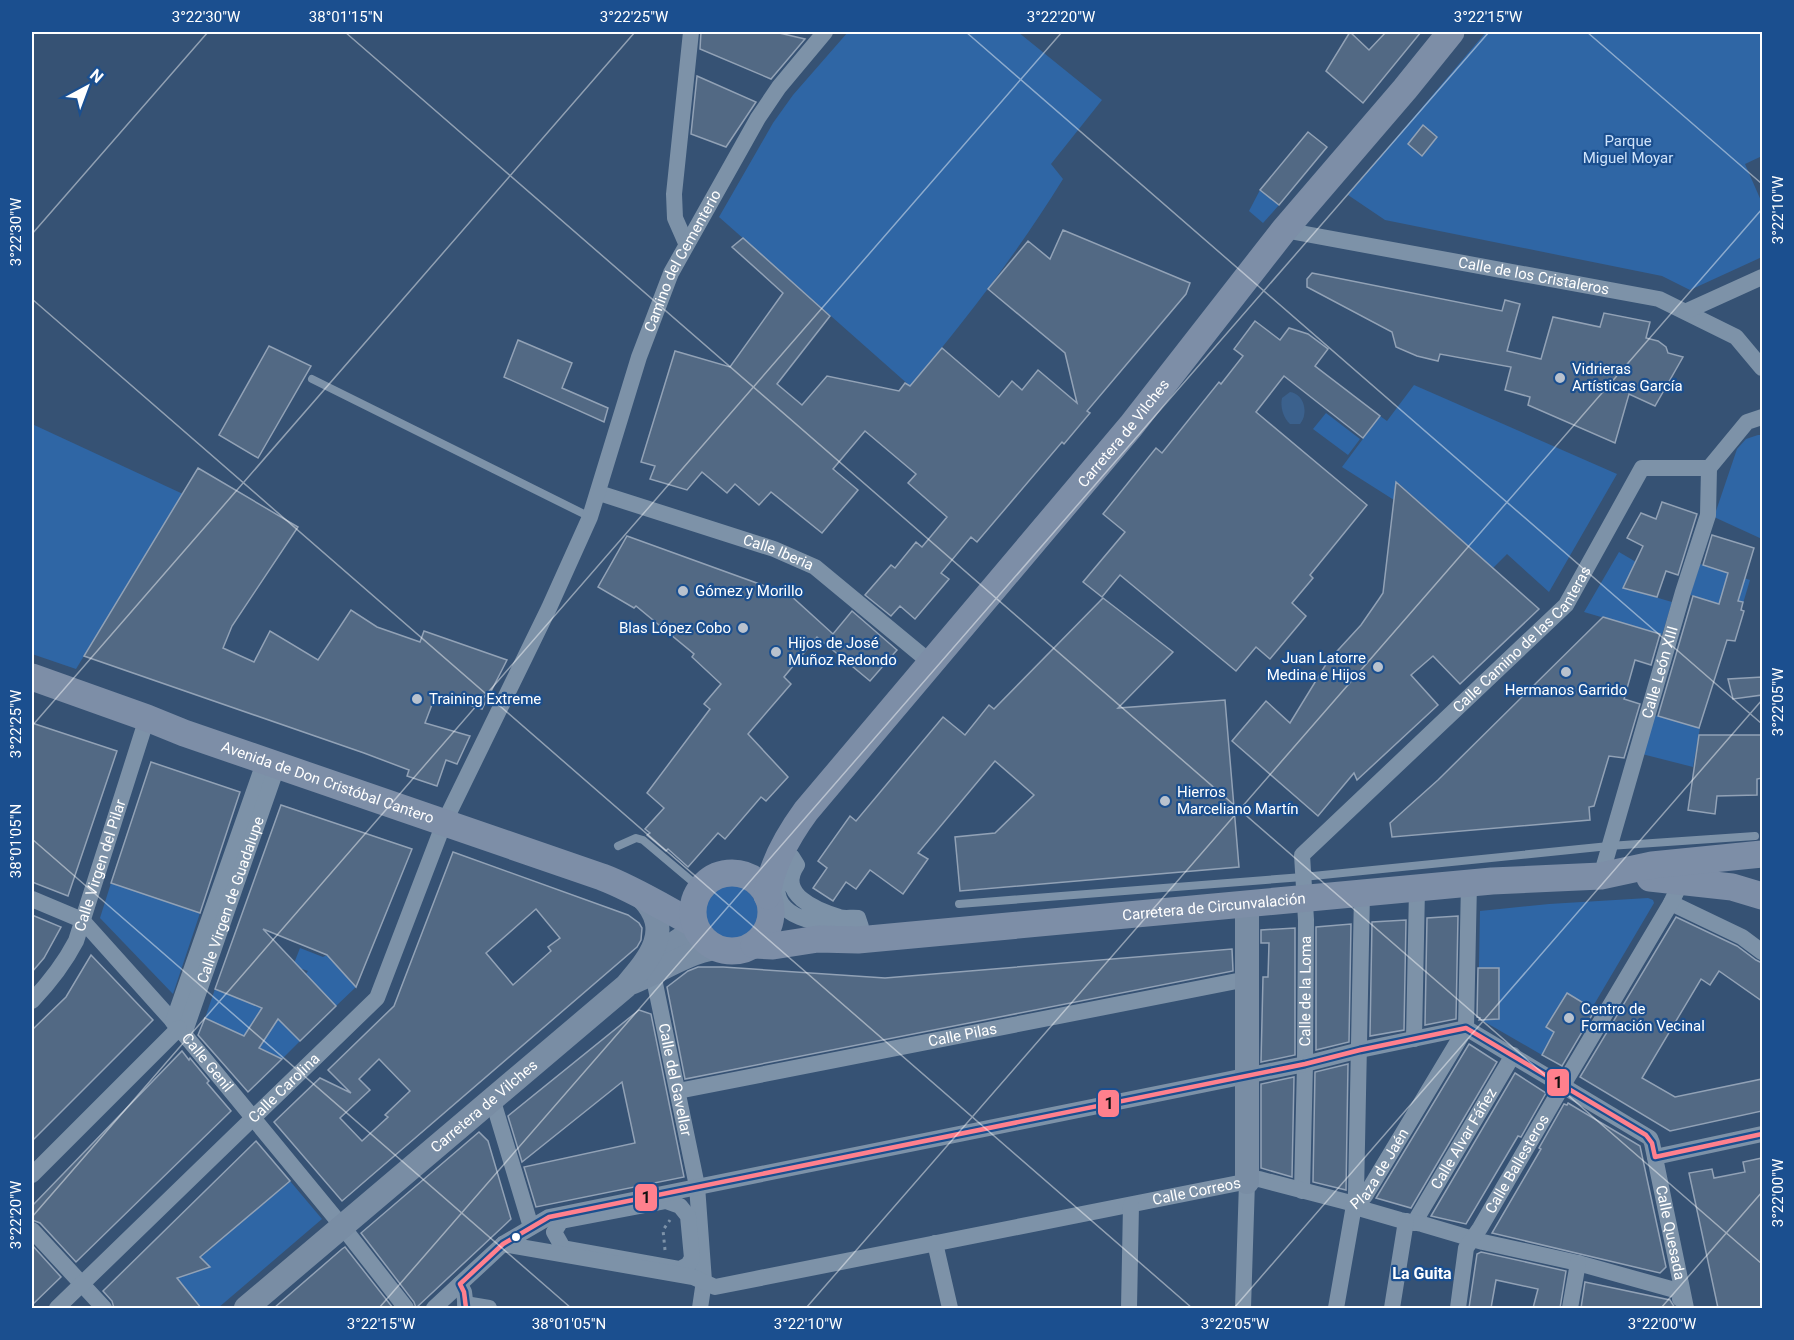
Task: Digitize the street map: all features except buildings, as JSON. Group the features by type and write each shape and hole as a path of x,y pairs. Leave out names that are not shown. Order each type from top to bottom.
{"main road":[{"name":"Carretera de Vilches","path":"740,874 791,831 1131,426 1284,230 1451,32"},
{"name":"Avenida de Don Cristóbal Cantero","path":"32,678 634,892 695,927"},
{"name":"Carretera de Vilches","path":"769,902 770,877 791,831"},
{"name":"Carretera de Circunvalación","path":"754,945 773,946 818,939 858,940 1247,904 1304,888 1362,894 1469,883 1605,875 1759,845"},
{"name":"Carretera de Circunvalación","path":"1677,892 1689,874 1702,869 1762,863"},
{"path":"721,874 740,874 755,881 769,902 768,927 754,945 737,951 726,951 715,948 702,938 695,927 693,909 699,892 711,879 721,874"},
{"name":"Carretera de Circunvalación","path":"1605,875 1677,892 1732,887 1762,896"},
{"name":"Avenida de Don Cristóbal Cantero","path":"634,892 645,887 678,897 699,892"},
{"name":"Carretera de Circunvalación","path":"769,902 781,917 818,939"}],"street":[{"path":"686,243 675,218 674,194 691,32"},
{"name":"Camino del Cementerio","path":"444,823 549,608 590,517 639,357 671,273 758,118 779,87 825,32"},
{"name":"Calle de los Cristaleros","path":"1284,230 1659,299 1736,337 1762,368"},
{"path":"1687,311 1762,277"},
{"path":"1709,468 1747,422 1762,417"},
{"name":"Calle Camino de las Canteras","path":"1304,888 1302,855 1566,606 1642,468 1709,468"},
{"name":"Calle León XIII","path":"1605,875 1609,846 1708,515 1709,468"},
{"name":"Calle Iberia","path":"599,493 802,560 826,576 931,663"},
{"name":"Calle Virgen del Pilar","path":"32,1001 52,981 66,961 76,940 147,718"},
{"name":"Calle Virgen de Guadalupe","path":"32,1175 179,1028 271,762"},
{"name":"Calle Carolina","path":"57,1308 377,998 444,823"},
{"path":"792,857 797,866 790,874 791,880 795,891 806,904 842,918 858,918 861,927 817,923 799,917 785,907 780,900 777,884 780,874 792,857"},
{"path":"434,1308 503,1244 549,1217 1246,1077 1466,1028 1469,883"},
{"name":"Calle de la Loma","path":"1302,1191 1305,1064 1304,888"},
{"path":"1414,1039 1417,889"},
{"path":"634,892 651,907 658,925 650,968"},
{"path":"1677,892 1762,952"},
{"name":"Calle Ballesteros","path":"1458,1308 1466,1248 1480,1228 1677,892"},
{"name":"Plaza de Jaén","path":"1353,1206 1356,1194 1362,894"},
{"name":"Calle Genil","path":"32,899 82,920 179,1028 342,1226 406,1308"},
{"path":"1243,1308 1247,1182 1247,904"},
{"name":"Carretera de Vilches","path":"246,1308 492,1098 650,968 695,927"},
{"name":"Carretera de Vilches","path":"650,968 715,948"},
{"name":"Calle del Gavellar","path":"650,968 697,1186 704,1281 700,1308"},
{"name":"Calle Pilas","path":"678,1091 1247,979"},
{"name":"Calle Quesada","path":"1466,1028 1650,1138 1684,1300"},
{"name":"Plaza de Jaén","path":"1353,1206 1365,1196 1466,1028"},
{"name":"Calle Alvar Fáñez","path":"1392,1308 1410,1222 1513,1055"},
{"path":"492,1098 531,1227"},
{"path":"1655,1157 1762,1134"},
{"name":"Calle Correos","path":"503,1244 693,1277 715,1287 1259,1179 1473,1239 1578,1263 1684,1300"},
{"path":"666,1202 680,1206 688,1216 693,1258 688,1265 680,1269 563,1248 554,1232 561,1221 666,1202"},
{"path":"1129,1308 1131,1205"},
{"path":"1336,1308 1353,1206"},
{"path":"549,1217 545,1225 545,1235 554,1253"},
{"path":"32,1230 104,1308"},
{"path":"935,1243 950,1308"},
{"path":"1570,1308 1578,1263"},
{"path":"460,1284 466,1306 489,1308"},
{"path":"1677,1308 1684,1300"}],"lane":[{"path":"312,379 590,517"},
{"path":"618,846 636,838 643,840 699,892"},
{"path":"958,904 1304,888 1609,846 1759,845"}],"green space":[{"path":"848,32 1018,32 1102,100 1051,164 1063,179 1028,233 971,311 910,386 719,217 773,123 793,95"},
{"name":"Parque Miguel Moyar","path":"1486,32 1762,32 1762,156 1745,164 1762,203 1762,257 1690,290 1662,276 1385,220 1348,195"},
{"path":"1260,190 1279,205 1263,223 1249,211"},
{"path":"1414,385 1617,474 1549,592 1507,554 1493,568 1397,482 1394,500 1342,467 1380,416 1387,421"},
{"path":"1326,413 1360,439 1348,455 1313,429"},
{"path":"32,424 183,494 76,669 32,654"},
{"path":"1762,435 1762,539 1714,517 1737,449 1746,439"},
{"path":"1619,552 1636,562 1624,588 1672,602 1662,635 1584,612"},
{"path":"1700,564 1750,580 1741,610 1690,595"},
{"path":"1654,715 1700,728 1693,767 1642,754"},
{"path":"111,883 200,913 173,994 100,918"},
{"path":"724,885 736,885 746,889 754,897 758,913 754,929 746,937 736,941 724,941 714,937 706,929 702,919 702,907 706,897 714,889"},
{"path":"1648,898 1654,903 1592,1008 1546,1027 1571,1044 1550,1040 1542,1055 1478,1018 1480,911"},
{"path":"300,948 323,957 327,955 356,987 336,1006 306,974 308,971 293,966"},
{"path":"215,989 262,1008 242,1040 233,1031 205,1018"},
{"path":"278,1019 300,1041 282,1059 259,1048"},
{"path":"290,1181 322,1219 218,1308 201,1308 177,1278 210,1267 200,1257"}],"shaded area":[{"path":"1290,392 1299,396 1304,405 1303,420 1300,424 1290,424 1283,412 1282,398"}],"transit line":[{"name":"1","path":"466,1308 464,1292 460,1284 503,1244 549,1217 1305,1064 1466,1028 1646,1135 1652,1143 1655,1157 1762,1134"}],"place":[{"name":"Vidrieras Artísticas García","path":"1560,378"},
{"name":"Gómez y Morillo","path":"683,591"},
{"name":"Blas López Cobo","path":"743,628"},
{"name":"Hijos de José Muñoz Redondo","path":"776,652"},
{"name":"Juan Latorre Medina e Hijos","path":"1378,667"},
{"name":"Hermanos Garrido","path":"1566,672"},
{"name":"Training Extreme","path":"417,699"},
{"name":"Hierros Marceliano Martín","path":"1165,801"},
{"name":"Centro de Formación Vecinal","path":"1569,1018"}],"district":[{"name":"La Guita","path":"1422,1273"}]}
